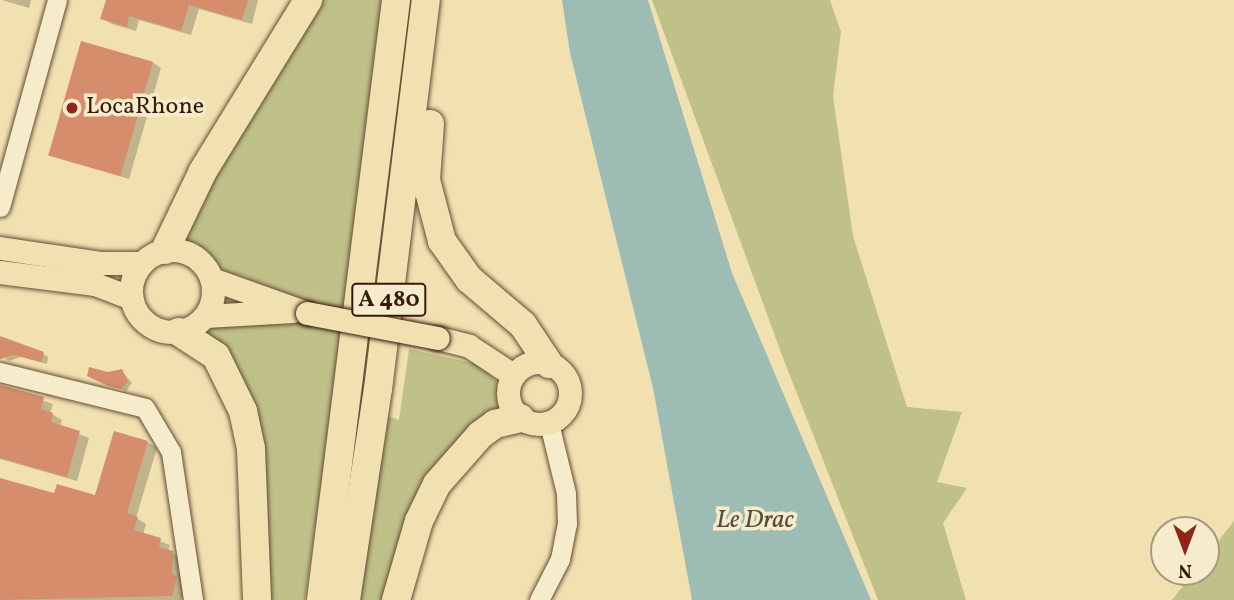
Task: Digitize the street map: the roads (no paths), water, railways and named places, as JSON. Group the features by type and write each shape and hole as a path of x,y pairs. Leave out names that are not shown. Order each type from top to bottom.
{"highway":[{"path":"153,256 308,0"},
{"name":"A 480","path":"320,600 396,0"},
{"name":"A 480","path":"346,600 378,389 426,0"},
{"path":"444,0 426,166 434,222 458,267 523,325 549,364"},
{"path":"179,332 216,356 243,411 251,449 257,600"},
{"path":"396,600 419,521 437,484 480,435 495,424 520,418"}],"main road":[{"path":"3,250 100,263 153,256 194,256 212,279 283,301 303,312"},
{"path":"3,250 69,279 131,298"},
{"path":"153,256 132,279 131,298 140,317 151,327 179,332 205,316 303,312 469,346 513,375"},
{"path":"205,316 213,298 212,279"},
{"path":"529,364 549,364 564,375 570,393 564,412 549,423 534,424 520,418 508,398 513,375 529,364"}],"street":[{"path":"0,207 57,0"},
{"path":"0,372 145,408 171,453 192,600"},
{"path":"540,600 560,559 567,524 566,493 549,423"}],"water":[{"name":"Le Drac","path":"562,0 648,0 732,273 871,600 692,600 653,388 570,53"}],"place":[{"name":"LocaRhone","path":"72,108"}]}
